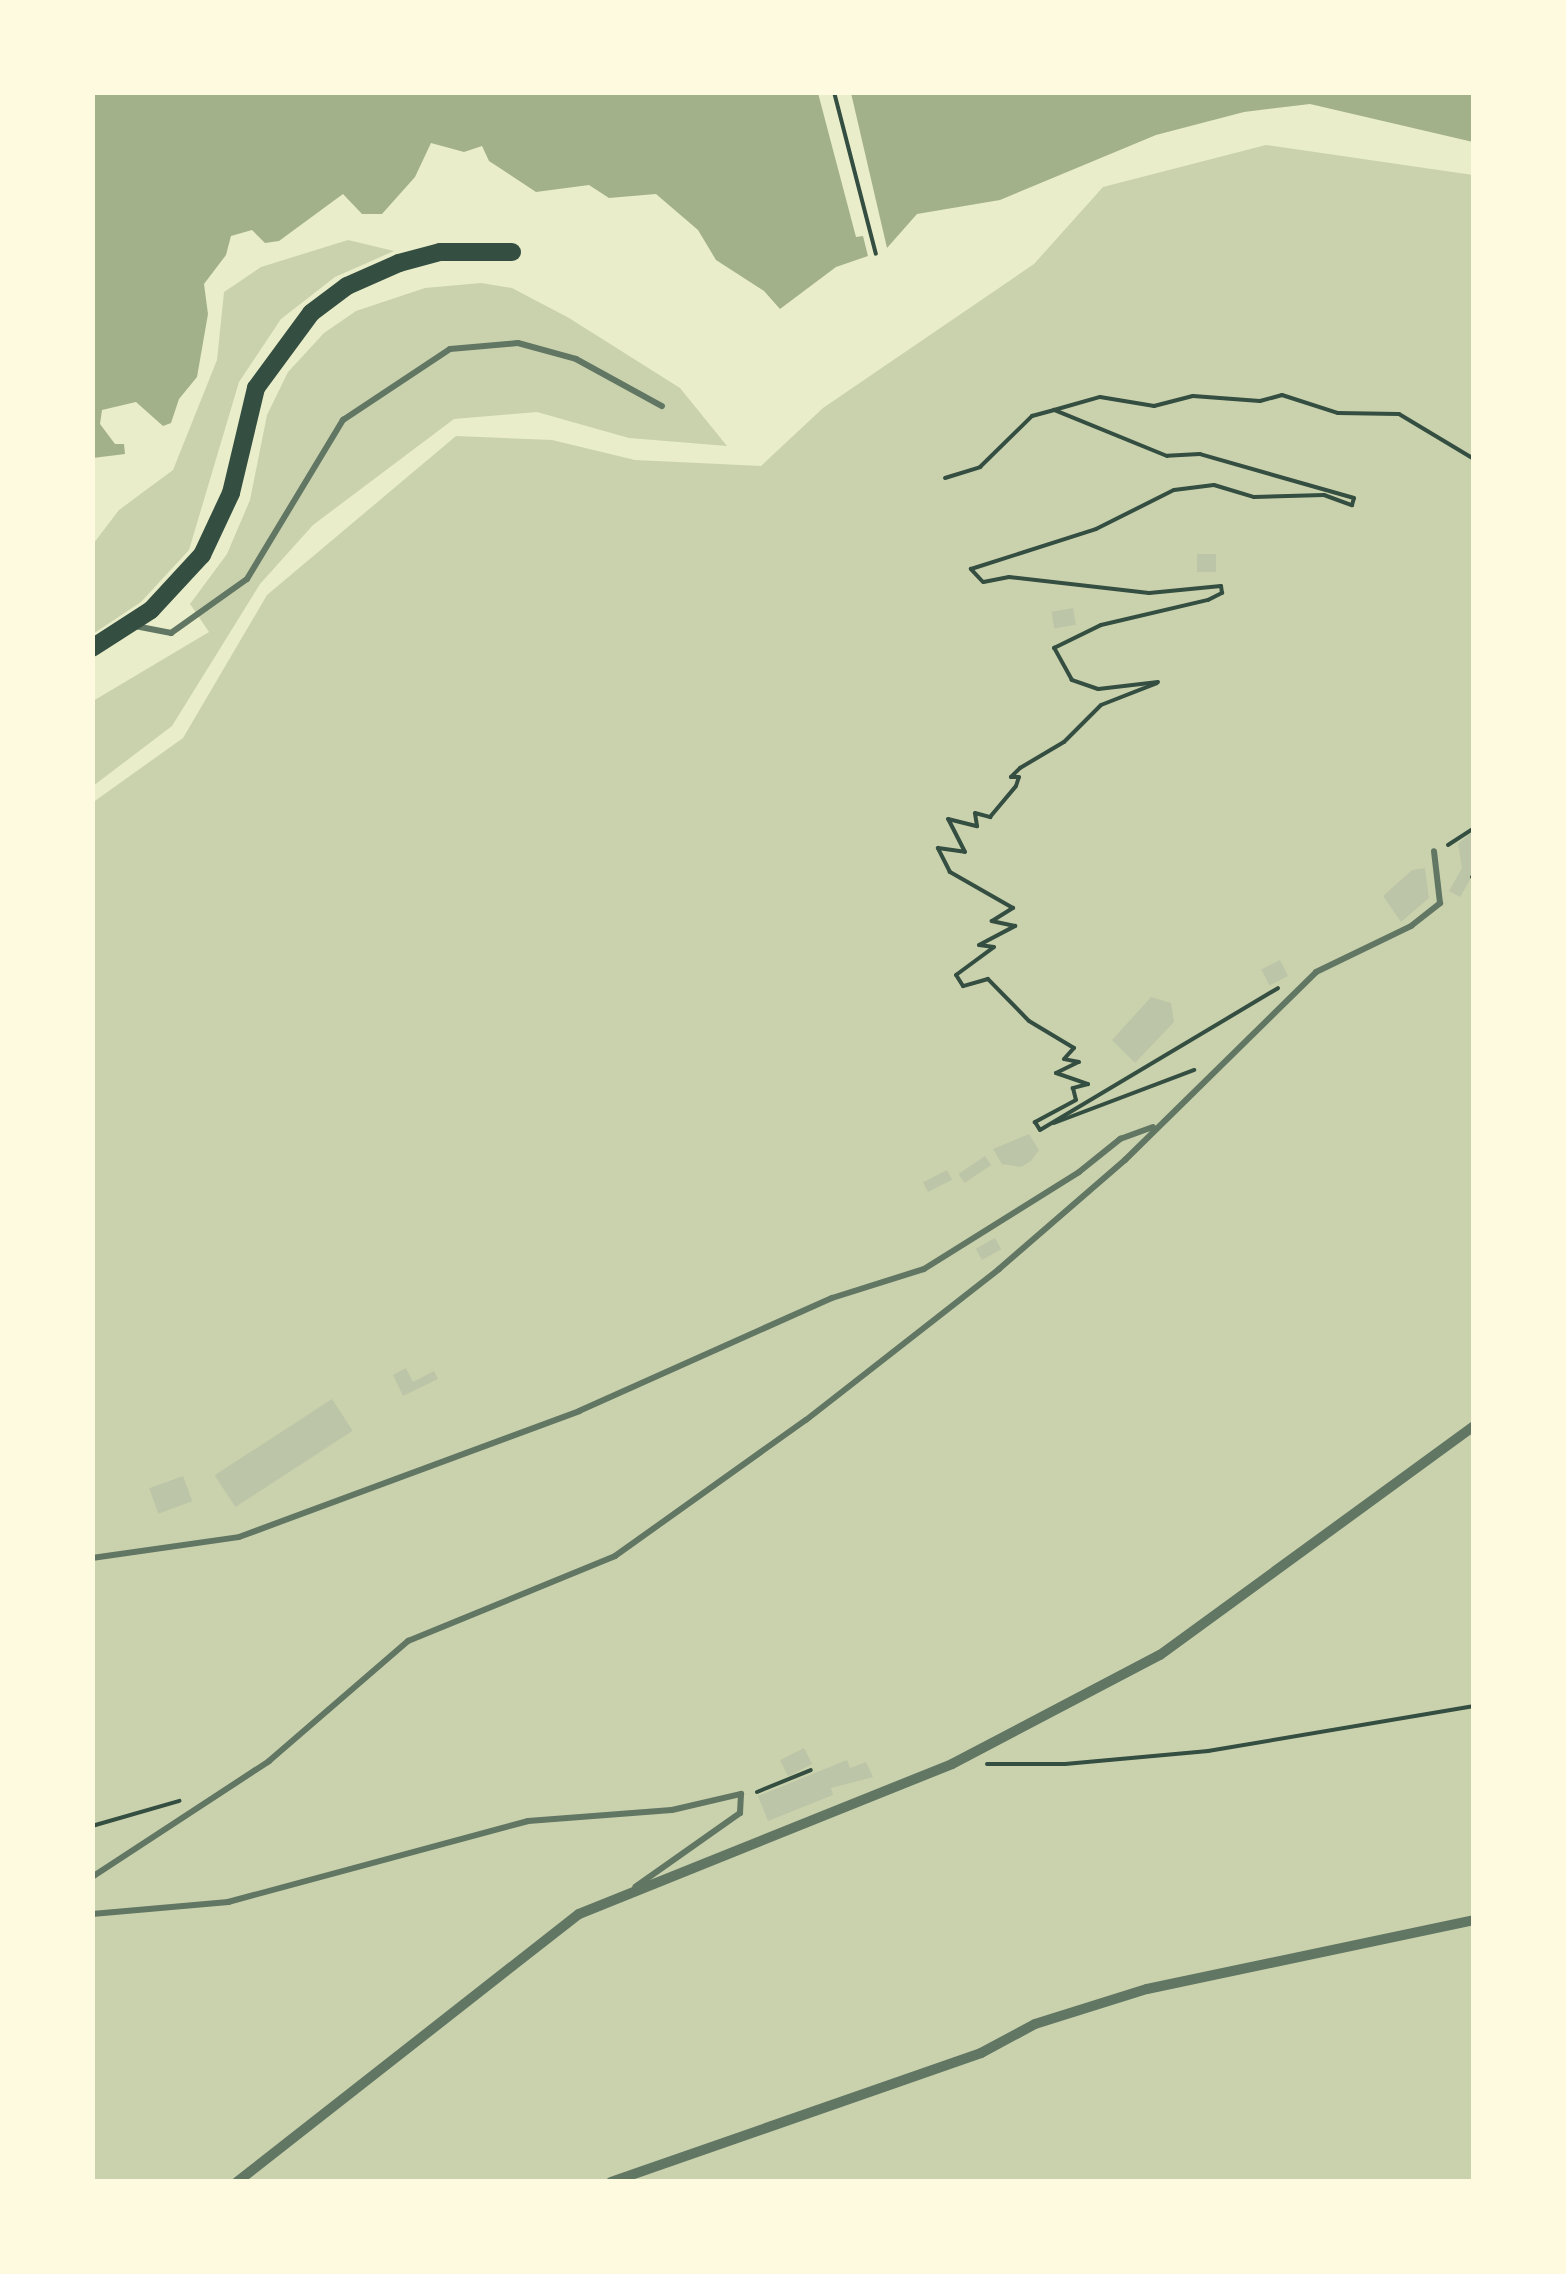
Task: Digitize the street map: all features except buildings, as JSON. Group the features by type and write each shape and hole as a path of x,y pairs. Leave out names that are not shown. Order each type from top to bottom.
{"main road":[{"path":"92,648 163,599 202,555 231,493 256,388 311,313 347,286 399,263 440,252 512,252"}],"street":[{"path":"237,2182 292,2144 529,1947 579,1914 952,1764 1183,1640 1474,1426"},
{"path":"611,2182 981,2053 1034,2024 1147,1989 1474,1920"}],"lane":[{"path":"129,624 171,633 247,579 343,420 450,349 532,346 576,358 662,406"},
{"path":"92,1877 318,1724 408,1641 560,1583 615,1556 1000,1269 1125,1160 1154,1126 1316,972 1411,926 1440,902 1434,850"},
{"path":"92,1558 239,1537 579,1411 832,1298 924,1269 1079,1172 1120,1139 1154,1126"},
{"path":"92,1914 228,1902 552,1816 672,1810 736,1792 743,1798 743,1810 734,1818 623,1896"}],"path":[{"path":"834,92 876,254"},
{"path":"945,478 980,467 1032,416 1100,398 1154,406 1193,396 1260,401 1282,395 1338,413 1399,414 1474,459"},
{"path":"1054,410 1167,456 1200,454 1266,478 1354,498 1352,505 1324,495 1254,496 1214,485 1174,490 1096,529 971,569 983,582 1009,577 1149,593 1214,584 1224,591 1061,640 1054,648 1072,680 1112,692 1158,682 1101,706 1064,742 1020,768 1011,776 1019,777 1017,783 990,817 975,813 976,826 948,819 967,848 938,848 937,853 950,872 1012,908 994,925 1014,926 979,944 994,948 956,976 962,986 988,978 1029,1021 1074,1048 1064,1060 1080,1062 1056,1073 1088,1084 1073,1088 1076,1100 1035,1122 1040,1130 1282,986"},
{"path":"1434,850 1474,828"},
{"path":"1052,1123 1222,1062"},
{"path":"952,1764 1065,1764 1208,1751 1474,1706"},
{"path":"743,1798 811,1770"},
{"path":"92,1826 198,1796"}],"shaded area":[{"path":"93,92 818,93 856,237 863,236 868,256 836,267 780,309 764,291 716,260 698,230 656,194 609,198 589,185 536,192 489,161 482,146 464,152 431,143 415,177 382,214 362,214 343,194 279,241 265,243 252,230 231,236 226,255 204,284 208,314 197,377 179,399 171,423 163,426 136,402 102,410 100,424 115,444 124,444 125,454 93,458"},
{"path":"851,93 1473,93 1473,142 1310,104 1244,112 1156,135 1000,200 917,214 887,248"},
{"path":"1266,145 1473,175 1473,2181 93,2181 92,803 183,738 267,595 456,436 552,440 635,460 761,466 823,408 1034,264 1103,187"},
{"path":"348,240 394,251 335,277 281,319 239,382 189,550 141,602 93,634 93,544 119,510 173,470 217,360 224,292 261,267"},
{"path":"481,283 512,288 569,318 680,388 727,446 629,438 537,412 454,419 313,525 260,584 172,726 93,786 93,701 209,632 190,604 227,554 250,500 267,415 288,372 324,333 356,311 425,288"}]}
